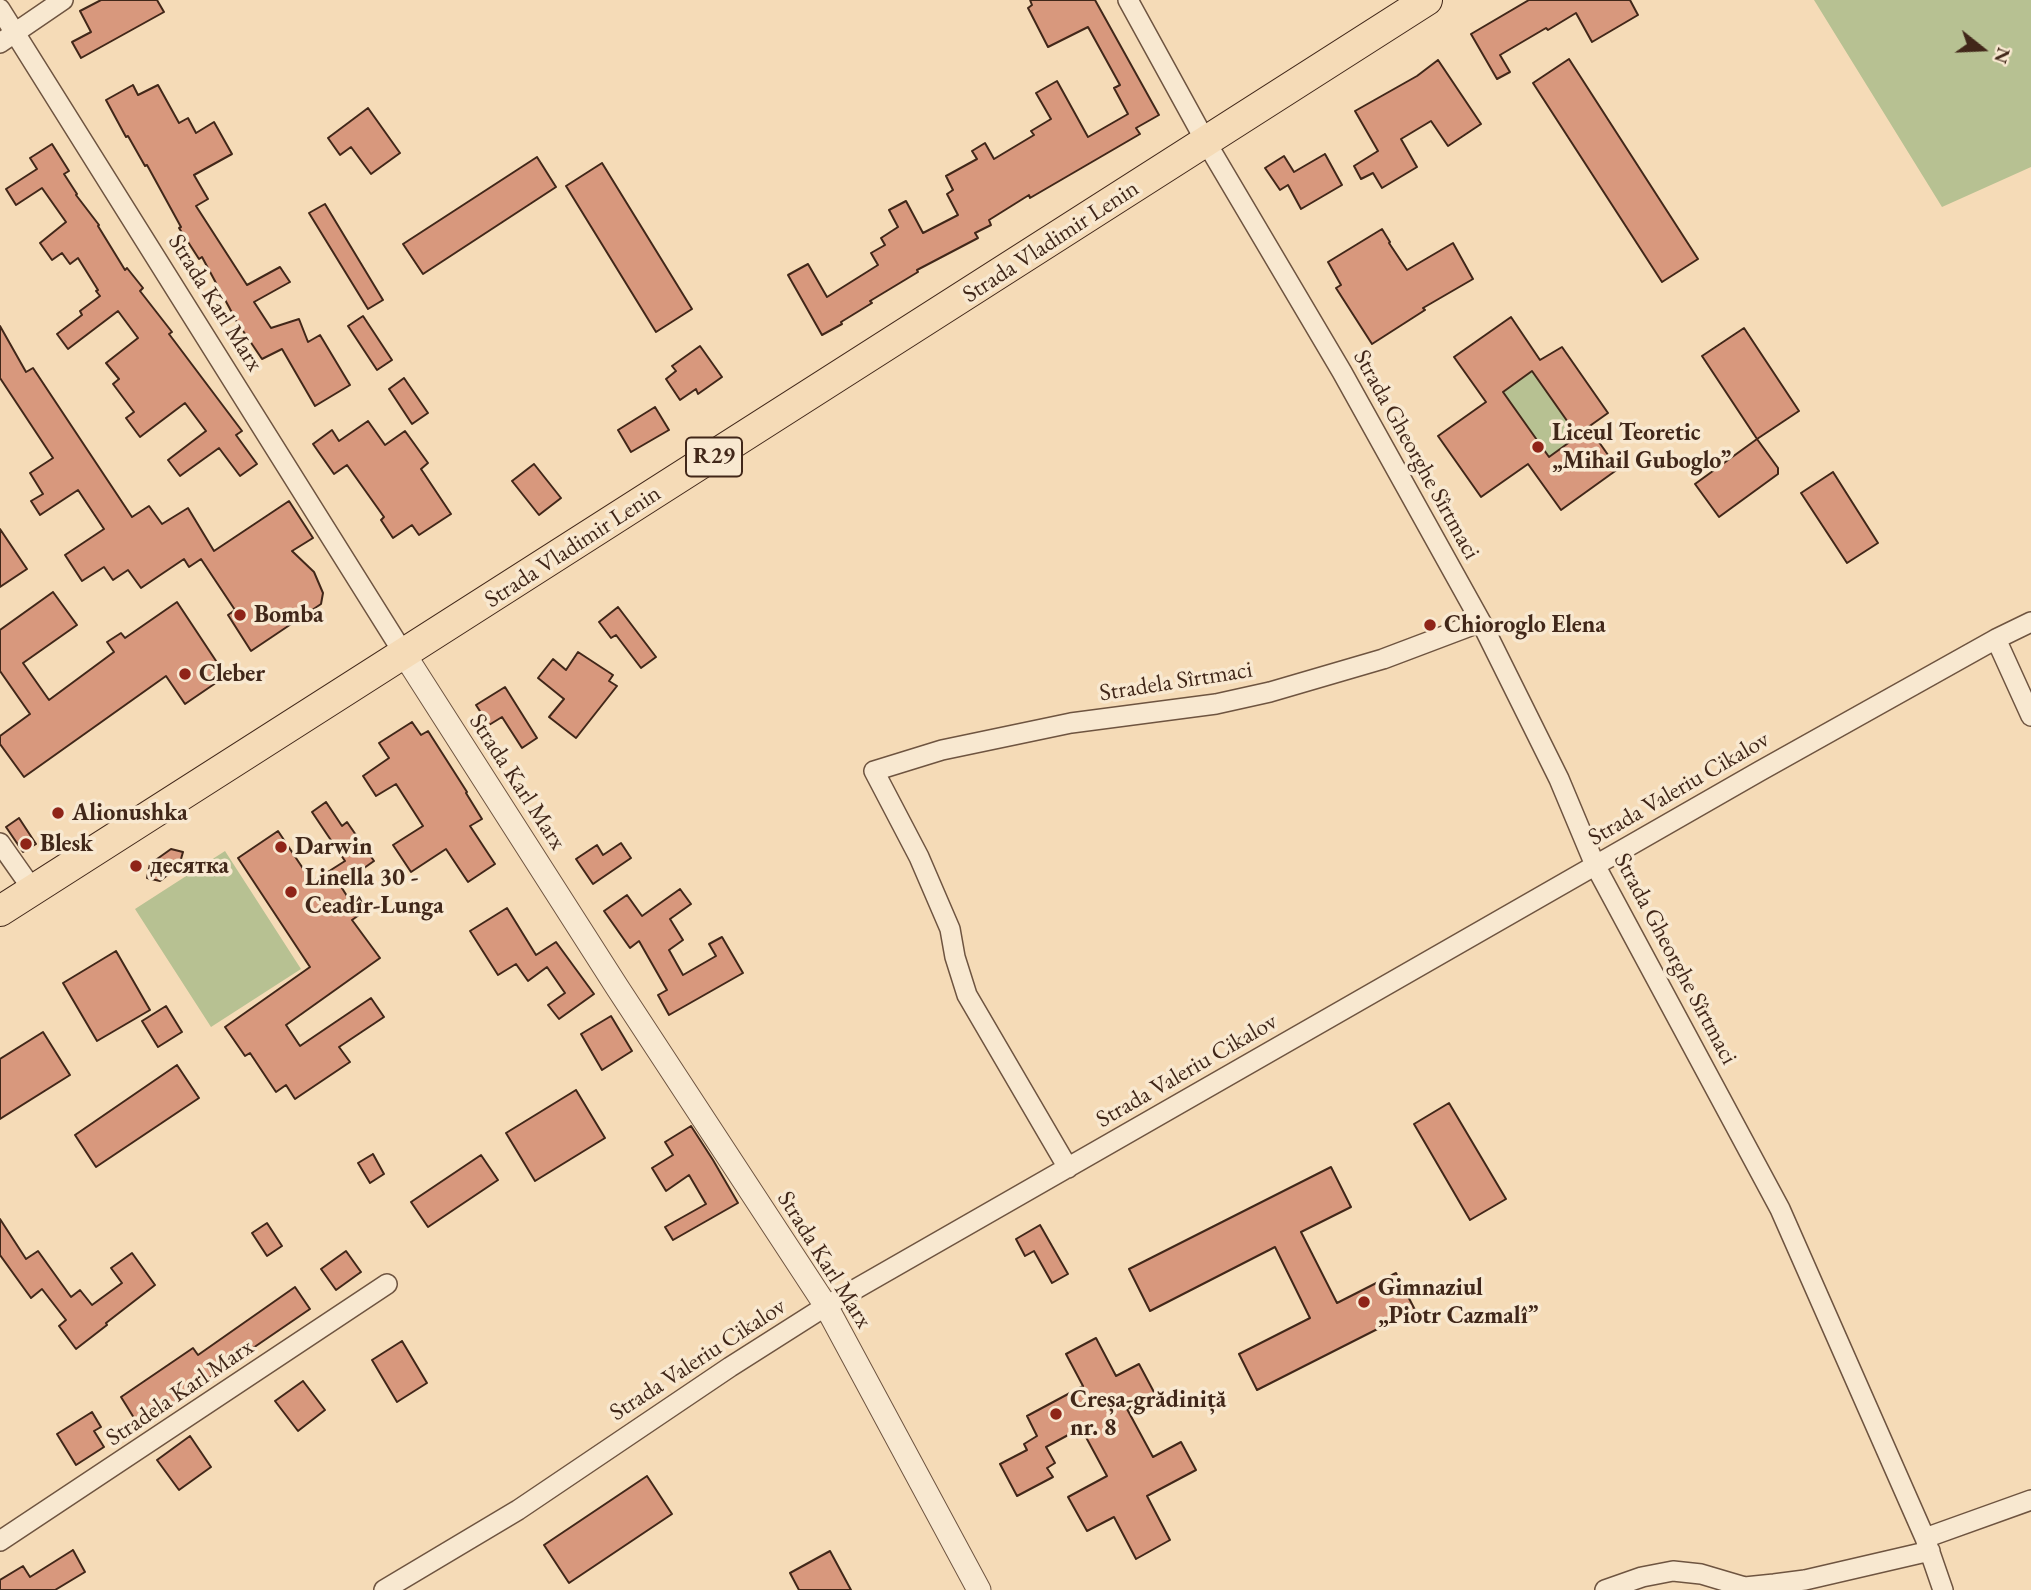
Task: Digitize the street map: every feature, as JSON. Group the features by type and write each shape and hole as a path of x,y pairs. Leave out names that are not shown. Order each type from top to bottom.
{"main road":[{"name":"Strada Vladimir Lenin","path":"0,911 1427,0"}],"street":[{"path":"7,39 63,0"},
{"name":"Strada Gheorghe Sîrtmaci","path":"1128,0 1206,142 1342,372 1481,622 1559,779 1595,865 1780,1209 1927,1545 1943,1590"},
{"name":"Strada Karl Marx","path":"0,9 7,39 826,1306 979,1590"},
{"name":"Stradela Sîrtmaci","path":"1068,1168 967,995 955,957 950,929 919,857 874,771 942,750 1070,723 1216,704 1270,692 1383,659 1481,622"},
{"name":"Strada Valeriu Cikalov","path":"384,1590 518,1510 730,1367 826,1306 1759,771 2031,622"},
{"path":"1996,639 2031,716"},
{"path":"0,843 33,890"},
{"name":"Stradela Karl Marx","path":"0,1541 387,1284"},
{"path":"1605,1590 1642,1577 1673,1571 1701,1574 1745,1587 1805,1580 1927,1545 2031,1500"}],"green space":[{"path":"1814,0 2031,0 2031,167 1942,207"},
{"path":"1532,371 1578,436 1549,457 1503,392"},
{"path":"225,851 301,969 211,1027 135,909"}],"building":[{"path":"101,0 157,0 164,12 81,58 72,42 91,32 80,11"},
{"path":"1030,0 1095,0 1159,115 1136,128 1140,134 989,220 991,225 975,233 978,238 917,270 918,272 870,301 872,303 841,322 842,324 822,335 788,275 808,264 827,297 878,265 871,253 885,245 881,238 898,227 889,210 906,201 923,233 958,215 947,194 953,190 946,176 977,159 972,151 985,143 994,159 1034,135 1031,131 1051,119 1036,93 1057,81 1088,137 1128,114 1114,88 1120,85 1088,27 1048,47 1028,8 1032,5"},
{"path":"1529,0 1630,0 1638,15 1592,42 1576,13 1500,55 1510,72 1497,79 1471,34"},
{"path":"1569,59 1698,259 1662,282 1533,83"},
{"path":"1438,60 1481,124 1448,146 1431,121 1401,139 1417,167 1382,188 1373,173 1361,179 1354,166 1378,151 1355,111 1417,76"},
{"path":"133,85 138,95 158,85 179,123 188,118 196,133 214,122 232,154 194,175 208,199 196,206 247,285 280,267 290,282 254,302 271,328 299,319 308,342 320,335 350,385 315,406 282,349 262,359 237,322 202,257 199,259 179,228 181,227 147,165 145,166 128,136 126,137 106,100"},
{"path":"368,108 400,153 371,174 351,147 340,155 328,138"},
{"path":"52,144 69,171 64,174 76,195 99,225 125,270 127,268 143,288 140,291 172,332 169,334 242,431 236,435 257,464 240,476 219,448 180,476 168,460 206,431 185,403 140,437 126,418 134,412 113,384 119,379 106,363 138,338 118,311 68,349 57,334 82,315 80,311 100,296 96,291 98,290 78,258 70,264 62,253 52,260 40,243 66,222 42,188 16,205 6,189 37,169 30,158"},
{"path":"1325,154 1342,185 1301,209 1288,185 1280,190 1265,168 1284,156 1294,172"},
{"path":"537,157 556,187 423,274 403,244"},
{"path":"602,163 692,309 656,332 566,186"},
{"path":"325,204 383,300 368,309 309,213"},
{"path":"1382,229 1407,270 1453,243 1473,279 1423,308 1425,310 1372,344 1336,288 1341,285 1328,262"},
{"path":"363,316 392,360 377,370 348,326"},
{"path":"1511,317 1540,360 1562,347 1608,413 1577,435 1532,371 1503,392 1549,457 1589,428 1618,469 1561,510 1528,464 1481,497 1438,436 1486,402 1454,357"},
{"path":"0,326 26,372 33,368 132,517 149,506 162,524 188,508 214,551 289,501 313,538 292,551 314,572 323,593 321,604 251,651 228,615 235,610 201,559 189,567 184,559 141,588 128,570 113,580 104,567 82,581 65,555 104,529 78,490 40,515 31,501 43,494 30,473 53,458 0,378"},
{"path":"1744,328 1799,411 1757,439 1702,356"},
{"path":"700,346 722,377 698,394 696,389 680,400 666,379 676,371 672,366"},
{"path":"404,378 428,413 412,424 389,389"},
{"path":"655,407 669,430 631,452 618,430"},
{"path":"368,421 385,445 405,431 428,463 421,469 451,514 419,535 412,525 393,538 381,520 384,517 347,465 334,474 313,444 332,430 339,441"},
{"path":"1757,439 1778,468 1778,474 1719,517 1695,484"},
{"path":"534,464 561,498 539,515 512,481"},
{"path":"1833,472 1878,543 1847,563 1801,493"},
{"path":"0,529 27,569 0,587"},
{"path":"53,592 77,625 23,663 49,700 114,652 107,642 121,633 125,638 177,602 226,676 185,704 166,676 24,777 0,744 0,736 30,714 0,671 0,630"},
{"path":"618,607 656,657 641,668 616,635 611,638 599,622"},
{"path":"578,652 613,675 609,681 617,686 576,738 549,717 564,699 538,678 553,659 566,670"},
{"path":"505,687 537,738 522,748 502,717 489,725 476,705"},
{"path":"412,722 421,735 428,731 482,819 470,826 495,864 468,882 446,849 411,872 393,845 423,826 396,784 376,796 363,776 389,758 379,743"},
{"path":"326,802 342,826 347,822 374,861 340,885 359,915 352,920 380,958 286,1025 300,1046 371,998 384,1017 339,1047 350,1062 295,1099 286,1085 276,1092 250,1053 245,1056 225,1027 310,967 238,858 278,831 312,882 345,861 312,812"},
{"path":"19,818 36,844 23,852 6,827"},
{"path":"621,843 631,858 593,884 576,859 597,845 603,855"},
{"path":"171,849 183,852 179,866 160,881 147,878 150,864"},
{"path":"680,889 691,904 670,919 683,940 669,950 683,975 716,956 709,944 722,937 743,973 669,1015 658,995 667,990 639,941 630,948 604,911 627,895 642,916"},
{"path":"507,908 536,955 556,942 594,994 559,1019 548,1005 565,993 547,967 528,981 516,964 498,975 470,931"},
{"path":"116,951 150,1010 97,1041 63,983"},
{"path":"166,1006 182,1032 158,1047 142,1021"},
{"path":"611,1016 632,1051 602,1070 581,1034"},
{"path":"43,1032 70,1075 0,1119 0,1059"},
{"path":"177,1065 199,1098 96,1167 75,1135"},
{"path":"576,1090 605,1138 535,1181 506,1133"},
{"path":"1449,1103 1506,1199 1470,1220 1414,1124"},
{"path":"691,1126 738,1203 673,1240 665,1227 706,1204 689,1175 666,1191 652,1168 673,1155 665,1142"},
{"path":"373,1154 384,1174 370,1183 358,1163"},
{"path":"481,1155 498,1180 428,1227 411,1202"},
{"path":"1331,1167 1351,1207 1301,1232 1337,1303 1396,1273 1415,1310 1257,1390 1239,1354 1310,1318 1275,1247 1150,1311 1129,1269"},
{"path":"0,1219 26,1259 38,1251 71,1297 80,1290 92,1305 122,1283 111,1268 132,1253 155,1285 76,1349 59,1326 66,1320 42,1289 31,1298 0,1255"},
{"path":"267,1223 282,1246 267,1256 252,1233"},
{"path":"1040,1225 1068,1274 1052,1283 1034,1251 1025,1256 1016,1239"},
{"path":"346,1251 361,1272 336,1290 321,1269"},
{"path":"295,1287 310,1309 139,1426 121,1397 193,1348 198,1355"},
{"path":"1096,1338 1116,1376 1139,1364 1155,1394 1127,1409 1153,1457 1181,1442 1196,1470 1147,1496 1170,1540 1136,1559 1114,1517 1087,1531 1068,1497 1107,1476 1081,1428 1046,1447 1055,1463 1047,1468 1053,1477 1017,1496 1000,1464 1027,1450 1024,1444 1037,1436 1027,1416 1083,1386 1066,1354"},
{"path":"402,1341 427,1383 397,1402 372,1360"},
{"path":"303,1381 325,1410 298,1431 275,1401"},
{"path":"92,1412 101,1427 94,1431 104,1447 76,1465 57,1434"},
{"path":"190,1436 211,1467 179,1490 157,1460"},
{"path":"647,1476 672,1514 569,1583 544,1545"},
{"path":"73,1550 85,1572 55,1590 0,1590 0,1580 23,1566 30,1577"},
{"path":"830,1551 851,1590 799,1590 790,1573"}],"place":[{"name":"Liceul Teoretic „Mihail Guboglo”","path":"1538,447"},
{"name":"Bomba","path":"240,615"},
{"name":"Chioroglo Elena","path":"1430,625"},
{"name":"Cleber","path":"185,674"},
{"name":"Alionushka","path":"58,813"},
{"name":"Blesk","path":"26,844"},
{"name":"Darwin","path":"281,847"},
{"name":"десятка","path":"136,866"},
{"name":"Linella 30 - Ceadîr-Lunga","path":"291,892"},
{"name":"Gimnaziul „Piotr Cazmalî”","path":"1364,1302"},
{"name":"Creșa-grădiniță nr. 8","path":"1056,1414"}]}
